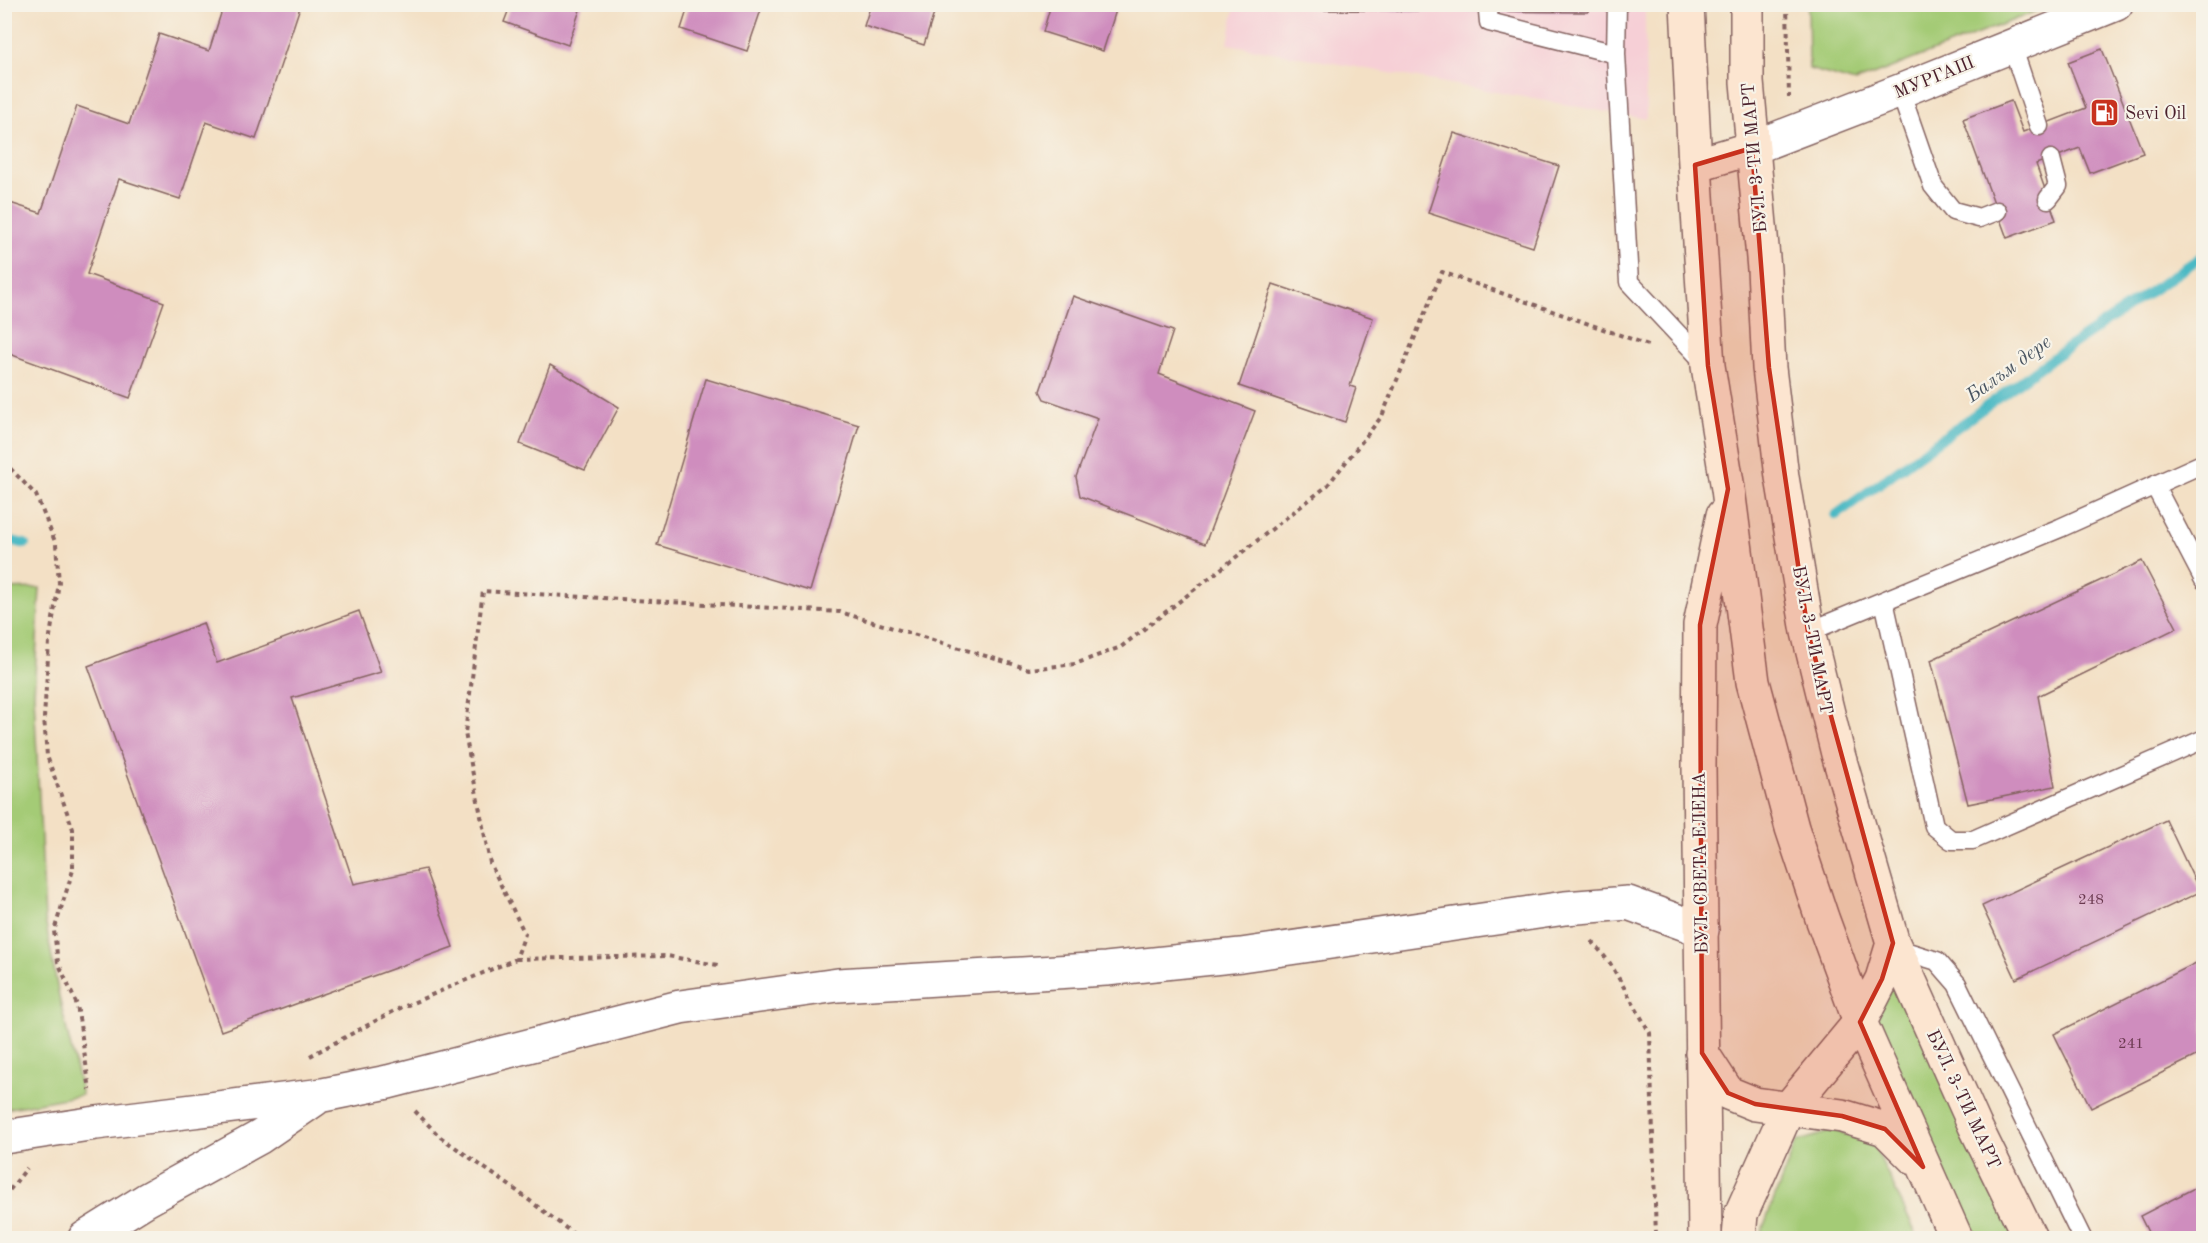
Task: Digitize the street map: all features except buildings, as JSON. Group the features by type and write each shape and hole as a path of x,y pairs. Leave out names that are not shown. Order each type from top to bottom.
{"street":[{"path":"1688,4 1695,165 1708,366 1728,489 1753,682 1792,828 1822,918 1860,1022 1956,1239"},
{"name":"БУЛ. 3-ТИ МАРТ","path":"1748,4 1747,82 1764,269 1770,378 1782,477 1808,632 1838,754 1894,945 1975,1126 2030,1239"},
{"name":"МУРГАШ","path":"1752,148 2116,4"},
{"path":"1695,165 1752,148"},
{"name":"БУЛ. СВЕТА ЕЛЕНА","path":"1705,1239 1699,767 1701,625 1728,489"},
{"path":"4,1137 96,1123 322,1095 388,1082 680,1007 838,986 1106,969 1241,955 1565,908 1628,903 1702,930"},
{"path":"1739,1239 1741,1214 1788,1109 1860,1022 1882,979 1894,945"},
{"path":"1702,1053 1728,1093 1755,1104 1842,1116 1885,1129 1923,1167"},
{"path":"85,1239 146,1200 260,1137 322,1095"}],"lane":[{"path":"1617,4 1616,54 1629,282 1708,366"},
{"path":"1488,11 1489,22 1616,54"},
{"path":"2012,46 2039,126"},
{"path":"1900,91 1933,186 1953,211 1979,218 1997,211"},
{"path":"2048,199 2058,186 2051,159"},
{"path":"1808,632 2156,486 2204,463"},
{"path":"2156,486 2204,580"},
{"path":"1884,601 1934,826 1952,840 1973,840 2204,739"},
{"path":"1894,945 1937,961 1957,984 2082,1239"}],"path":[{"path":"516,959 525,934 490,863 465,733 483,591 840,612 1029,669 1075,664 1121,647 1327,486 1382,416 1442,272 1653,347"},
{"path":"4,462 36,495 56,544 59,583 49,642 44,718 47,756 73,829 73,870 54,931 58,962 77,1005 96,1123"},
{"path":"1565,908 1610,963 1650,1033 1656,1239"},
{"path":"310,1056 396,1010 516,959 667,956 724,966"},
{"path":"388,1082 439,1136 513,1188 579,1239"}],"highlighted area":[{"path":"1752,148 1769,368 1808,632 1893,943 1882,979 1860,1022 1923,1167 1885,1129 1842,1116 1755,1104 1728,1093 1702,1053 1700,625 1728,489 1708,366 1695,165"}],"shaded area":[{"path":"1235,5 1645,5 1646,119 1228,44"}],"green space":[{"path":"1808,4 2052,5 1855,82 1809,69"},
{"path":"40,588 34,694 45,919 59,997 82,1095 5,1109 5,589"},
{"path":"1895,941 2035,1238 1959,1238 1860,1022"},
{"path":"1835,1130 1874,1145 1918,1238 1759,1238 1796,1142"}],"waterway":[{"name":"Балъм дере","path":"1836,515 2057,355 2204,255"},
{"name":"Балъм дере","path":"4,539 25,544"}],"place":[{"name":"Sevi Oil","path":"2104,113"}]}
